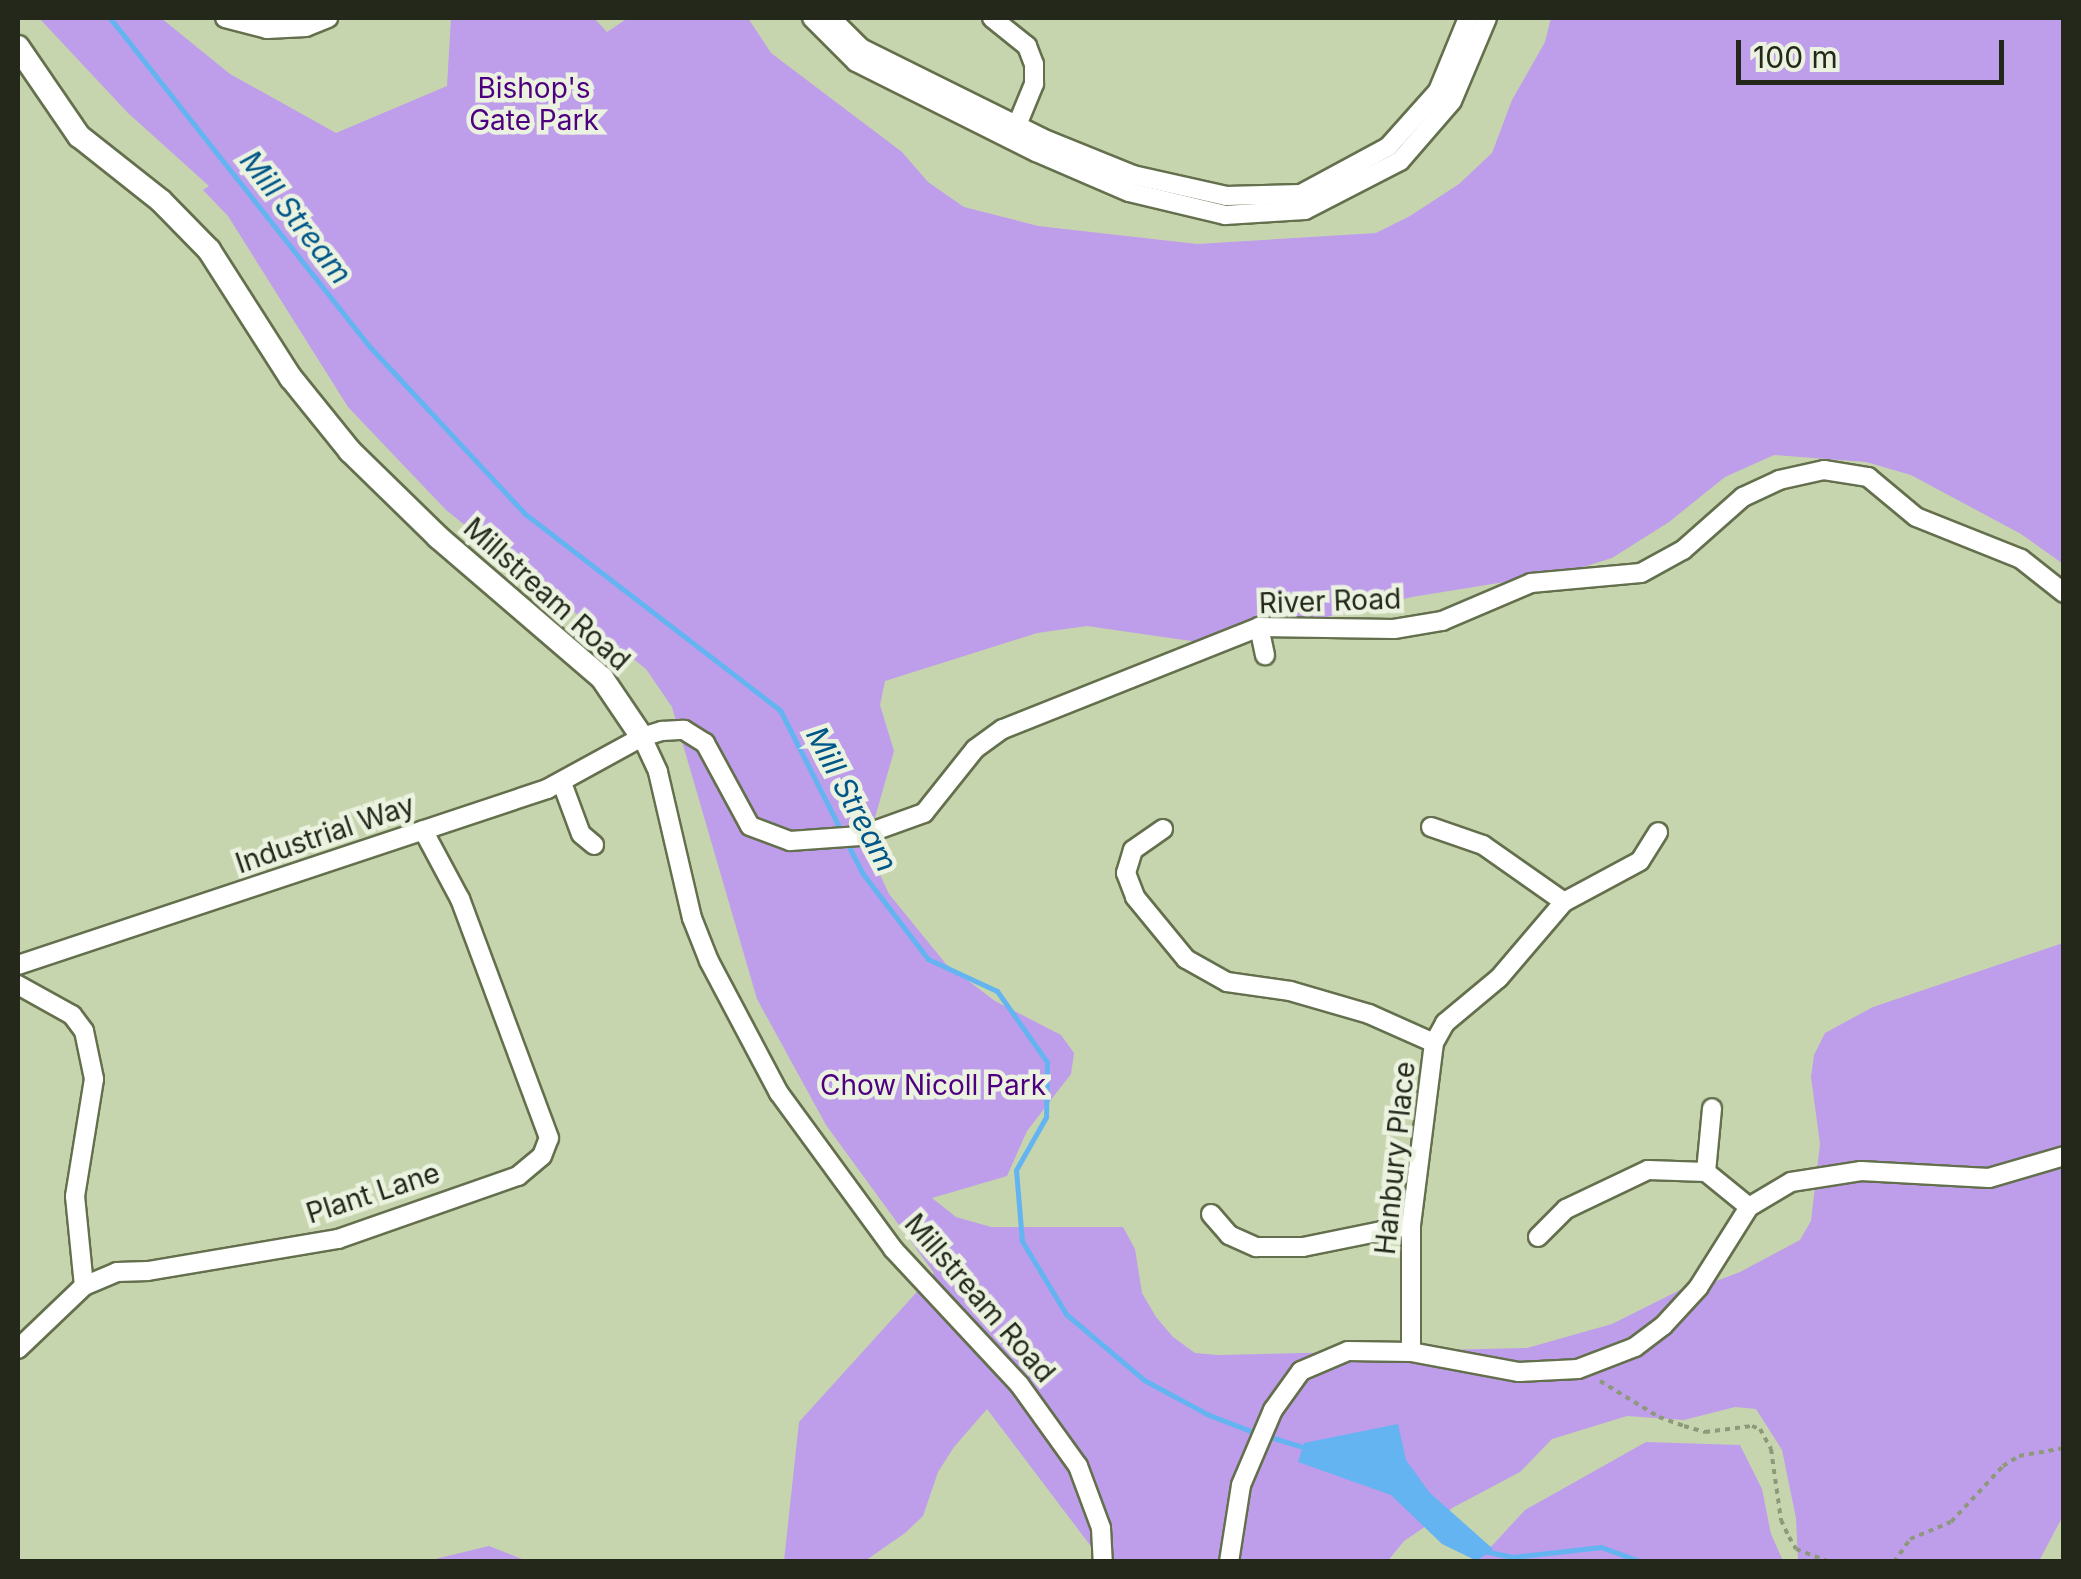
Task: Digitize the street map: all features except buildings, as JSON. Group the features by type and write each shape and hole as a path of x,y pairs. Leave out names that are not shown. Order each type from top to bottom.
{"main road":[{"name":"Millstream Road","path":"18,47 80,136 162,202 210,250 291,378 350,452 438,538 602,678 642,737"}],"street":[{"path":"225,18 267,28 306,28 328,18"},
{"path":"812,18 856,62 1148,197 1225,215 1305,210 1400,161 1452,101 1487,18"},
{"path":"831,18 861,48 1015,133 1133,175 1226,196 1301,194 1388,148 1438,91 1468,18"},
{"path":"1000,19 1027,46 1034,64 1034,84 1015,133"},
{"name":"River Road","path":"642,737 684,730 705,743 750,826 790,841 860,836 924,812 975,750 1003,729 1259,626 1394,629 1442,621 1531,583 1641,573 1682,550 1742,497 1780,480 1824,470 1868,476 1916,517 2021,560 2064,593"},
{"path":"1259,626 1266,656"},
{"name":"Industrial Way","path":"18,965 562,783 642,737"},
{"name":"Millstream Road","path":"642,737 658,772 692,918 709,962 779,1093 893,1249 1018,1384 1078,1466 1100,1528 1102,1562"},
{"path":"562,783 581,834 594,845"},
{"path":"1432,828 1483,845 1564,902"},
{"path":"1163,829 1133,850 1126,872 1135,897 1186,959 1227,982 1306,996 1369,1014 1434,1043"},
{"name":"Plant Lane","path":"84,1286 116,1272 148,1272 338,1238 518,1176 542,1156 549,1138 543,1115 460,899 423,830"},
{"name":"Hanbury Place","path":"1412,1352 1411,1225 1434,1043 1445,1023 1499,978 1564,902 1640,861 1658,832"},
{"path":"18,985 72,1015 84,1031 94,1079 75,1196 84,1286 18,1349"},
{"path":"1706,1172 1712,1108"},
{"path":"1229,1562 1240,1485 1274,1410 1302,1371 1348,1351 1412,1352 1520,1372 1578,1370 1635,1347 1663,1326 1698,1288 1748,1207 1791,1182 1825,1173 1989,1178 2064,1156"},
{"path":"1538,1237 1566,1209 1648,1170 1706,1172 1748,1207"},
{"path":"1211,1214 1229,1235 1256,1247 1303,1247 1411,1225"}],"path":[{"path":"1578,1370 1659,1417 1684,1426 1704,1432 1752,1426 1760,1429 1772,1449 1781,1520 1788,1536 1796,1548 1830,1562"},
{"path":"1894,1562 1910,1539 1951,1522 2003,1466 2019,1456 2064,1448"}],"green space":[{"path":"39,18 161,18 230,74 336,133 447,86 451,18 594,18 607,32 628,18 748,18 771,53 902,152 928,182 964,207 1038,226 1197,244 1376,233 1410,216 1459,184 1492,153 1512,100 1545,42 1551,18 2063,18 2063,564 2021,534 1911,475 1866,462 1774,455 1725,477 1669,522 1612,558 1567,572 1412,597 1212,644 1087,626 1037,633 885,681 880,705 894,751 872,828 872,857 889,894 946,964 995,1001 1061,1035 1074,1053 1071,1074 1027,1131 1007,1176 932,1198 956,1217 991,1227 1123,1227 1135,1249 1142,1293 1173,1337 1195,1353 1527,1348 1612,1324 1682,1289 1698,1288 1740,1272 1800,1240 1811,1221 1820,1144 1811,1077 1814,1055 1825,1033 1873,1007 2063,943 2064,1514 2039,1561 1798,1561 1796,1518 1782,1450 1756,1409 1735,1407 1684,1420 1627,1416 1552,1439 1520,1472 1454,1507 1404,1541 1387,1562 1095,1561 1096,1553 987,1409 954,1447 938,1472 923,1516 905,1533 865,1561 784,1561 799,1422 934,1273 826,1125 757,999 672,707 646,669 446,510 348,407 228,216 203,190 209,186 128,113"},
{"path":"1646,1442 1740,1445 1762,1489 1771,1534 1783,1561 1477,1562 1525,1510"},
{"path":"489,1546 527,1561 427,1561"}],"water":[{"path":"1398,1424 1406,1460 1429,1492 1493,1549 1477,1561 1442,1544 1391,1495 1298,1462 1304,1443"}],"waterway":[{"name":"Mill Stream","path":"110,18 370,347 524,513 780,710 842,833"},
{"name":"Mill Stream","path":"847,843 863,874 928,959 997,991 1047,1062 1046,1117 1016,1170 1022,1241 1066,1314 1144,1380 1209,1415 1256,1433"},
{"name":"Mill Stream","path":"1267,1436 1304,1447"},
{"name":"Mill Stream","path":"1484,1551 1512,1557 1601,1547 1642,1562"}],"park label":[{"name":"Bishop's Gate Park","path":"534,104"},
{"name":"Chow Nicoll Park","path":"933,1085"}]}
